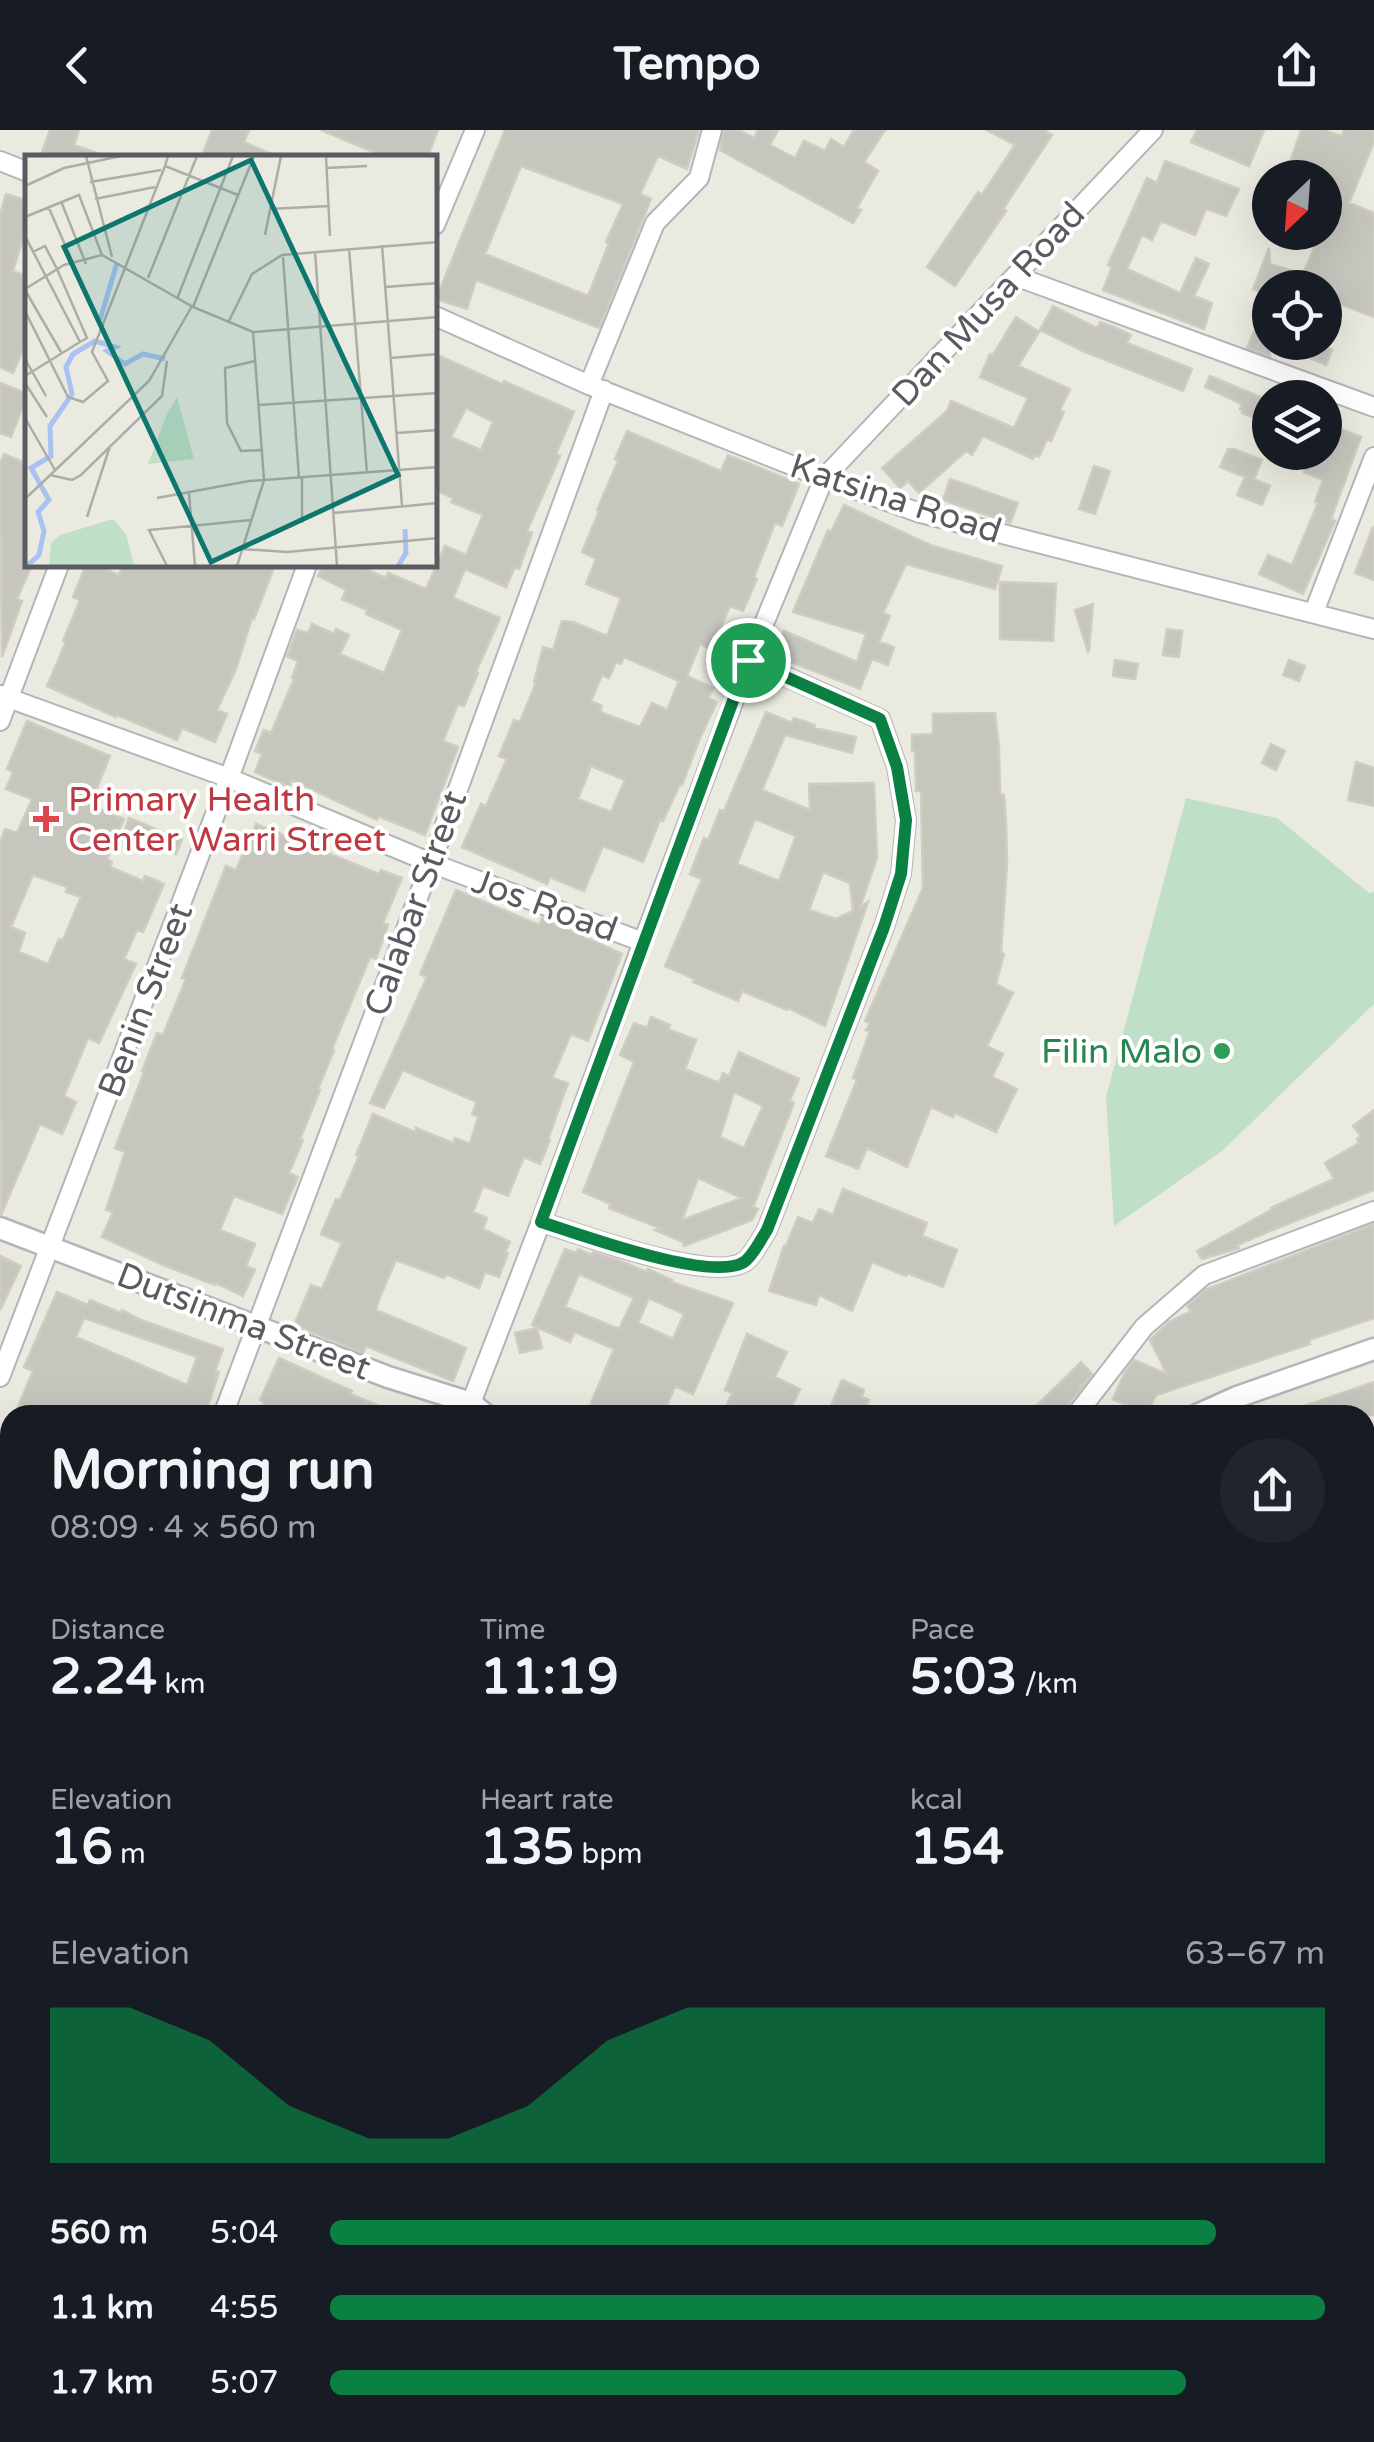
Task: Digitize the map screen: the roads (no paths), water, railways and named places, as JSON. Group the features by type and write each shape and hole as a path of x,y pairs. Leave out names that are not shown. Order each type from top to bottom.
{"street":[{"path":"438,217 474,130"},
{"name":"Calabar Street","path":"227,1405 431,863 655,224 698,178 712,130"},
{"name":"Dan Musa Road","path":"824,478 1152,130"},
{"path":"0,161 25,171"},
{"path":"1015,276 1374,407"},
{"name":"Katsina Road","path":"438,317 596,387 917,512 1374,629"},
{"path":"1314,612 1374,457"},
{"path":"479,1405 643,942 748,660 824,478"},
{"path":"0,721 4,696 58,568"},
{"name":"Benin Street","path":"0,1377 306,568"},
{"path":"541,1222 698,1266 730,1266 746,1261 767,1230 884,927 901,874 906,820 897,767 880,719 748,660"},
{"name":"Jos Road","path":"4,696 229,778 431,863 643,942"},
{"path":"1084,1405 1144,1328 1204,1276 1374,1212"},
{"name":"Dutsinma Street","path":"0,1228 467,1405"},
{"path":"1219,1405 1374,1350"}],"place":[{"name":"Primary Health Center Warri Street","path":"46,819"},
{"name":"Filin Malo","path":"1222,1051"}]}
